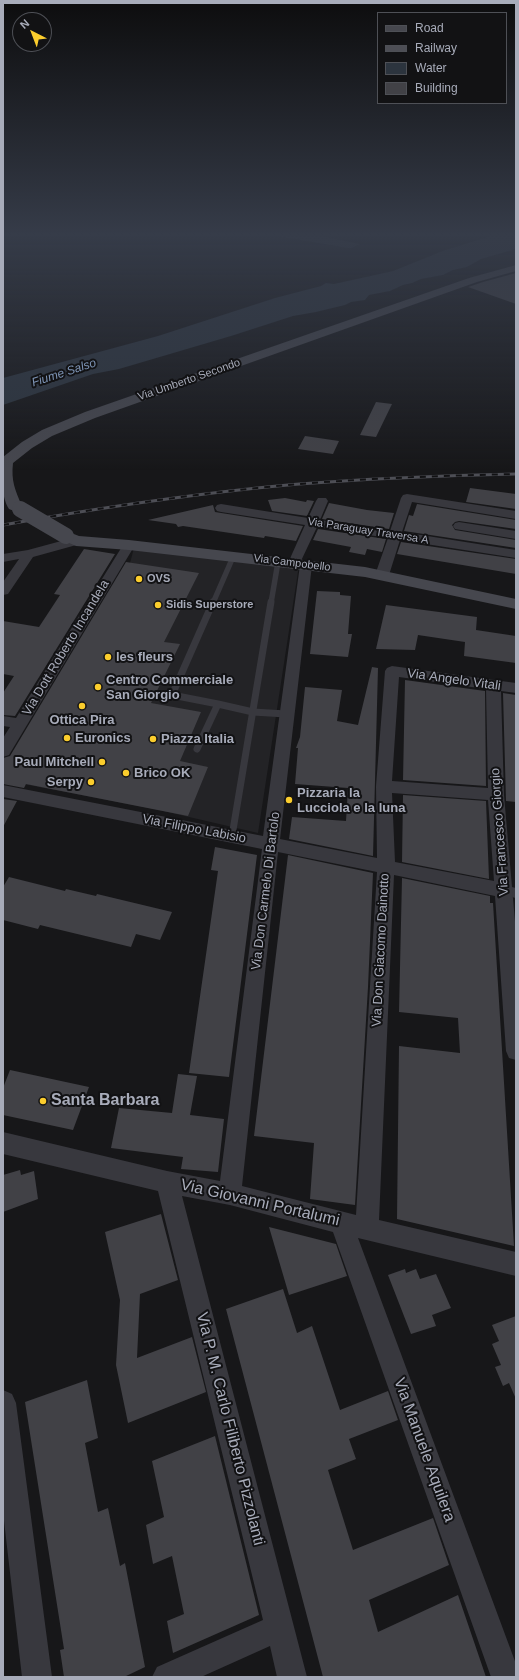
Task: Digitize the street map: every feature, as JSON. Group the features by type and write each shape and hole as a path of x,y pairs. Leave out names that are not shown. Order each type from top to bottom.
{"main road":[{"name":"Via Umberto Secondo","path":"4,463 27,445 47,433 90,414 378,313"},
{"path":"4,463 4,484 12,506 71,538"},
{"name":"Via Campobello","path":"71,538 292,563 382,575 516,604"}],"street":[{"path":"382,575 407,498 516,515"},
{"name":"Via Don Carmelo Di Bartolo","path":"230,1194 286,714 292,563 322,501"},
{"name":"Via Paraguay Traversa A","path":"221,508 516,554"},
{"path":"459,526 516,535"},
{"path":"3,558 29,554 71,538"},
{"name":"Via Dott Roberto Incandela","path":"3,751 129,545"},
{"path":"3,591 29,554"},
{"name":"Via Angelo Vitali","path":"392,671 516,688"},
{"name":"Via Don Giacomo Dainotto","path":"367,1229 386,866 384,786 392,671"},
{"name":"Via Francesco Giorgio","path":"492,685 496,795 510,891 516,1051"},
{"path":"3,721 20,724"},
{"path":"384,786 496,795"},
{"name":"Via Filippo Labisio","path":"3,790 510,891"},
{"name":"Via Giovanni Portalumi","path":"3,1143 167,1182 230,1194 341,1223 516,1264"},
{"name":"Via P. M. Carlo Filiberto Pizzolanti","path":"167,1182 292,1677"},
{"name":"Via Manuele Aquilera","path":"341,1223 506,1677"},
{"path":"3,1404 37,1677"},
{"path":"167,1677 280,1627"}],"lane":[{"path":"233,556 172,695 253,712 286,714"},
{"path":"232,836 253,712 292,563"},
{"path":"197,749 218,704"}],"shaded area":[{"path":"134,548 299,565 258,833 159,810 3,780 130,563"}],"water":[{"name":"Fiume Salso","path":"228,313 308,313 293,316 119,369 93,374 3,405 3,378 158,336"}],"building":[{"path":"376,402 392,404 376,437 360,435"},
{"path":"305,436 339,441 333,454 298,449"},
{"path":"470,488 516,494 516,509 466,502"},
{"path":"285,498 306,502 307,500 314,501 307,516 272,511 268,500"},
{"path":"329,503 394,513 389,529 322,519"},
{"path":"417,504 516,520 516,529 459,521 452,525 455,530 516,540 516,548 404,531 409,515 413,516"},
{"path":"213,505 215,512 303,526 296,541 265,536 264,538 183,526 178,527 176,524 148,520"},
{"path":"318,529 386,539 382,552 367,549 365,555 349,552 351,547 313,540"},
{"path":"401,542 516,559 516,574 397,554"},
{"path":"84,549 115,554 15,716 3,715 3,693 14,676 3,674 3,621 39,627 60,595 54,594"},
{"name":"Centro Commerciale San Giorgio","path":"126,562 199,573 164,642 180,644 151,703 201,712 180,761 208,767 188,816 26,784 24,788 3,784 3,758 10,756"},
{"path":"317,591 340,592 340,595 351,596 348,634 352,634 348,657 310,654"},
{"path":"386,605 477,617 476,630 516,636 516,663 464,656 465,642 418,635 415,650 376,649"},
{"path":"372,667 378,668 373,856 289,839 292,817 346,821 348,788 295,784 298,748 296,748 300,737 305,687 342,690 337,721 358,725"},
{"path":"405,680 485,691 486,786 403,780"},
{"path":"503,693 516,695 516,802 506,801"},
{"path":"403,795 486,801 489,879 402,862"},
{"path":"3,799 17,801 3,827"},
{"path":"215,847 257,855 229,1077 189,1073 218,871 211,870"},
{"path":"288,855 373,873 355,1205 310,1199 314,1143 254,1136"},
{"path":"9,877 65,891 66,889 96,896 97,894 172,912 160,940 136,934 131,947 40,925 38,929 3,920 3,887"},
{"path":"402,878 490,896 490,903 493,903 514,1246 397,1219 399,1046 460,1053 458,1018 399,1012"},
{"name":"Santa Barbara","path":"10,1070 89,1087 73,1130 3,1115 3,1088"},
{"path":"178,1074 197,1076 190,1115 224,1119 218,1172 181,1169 183,1157 111,1148 119,1108 172,1113"},
{"path":"20,1170 21,1175 34,1171 38,1199 3,1212 3,1175"},
{"path":"161,1214 178,1280 140,1294 137,1358 192,1337 206,1392 128,1423 116,1365 120,1300 105,1232"},
{"path":"269,1227 336,1244 347,1276 289,1295"},
{"path":"405,1269 406,1273 416,1269 420,1279 436,1274 451,1308 432,1315 436,1326 411,1334 388,1275"},
{"path":"283,1289 297,1333 312,1326 340,1410 388,1391 398,1420 349,1439 356,1459 328,1470 353,1550 433,1518 449,1565 369,1600 378,1632 458,1595 486,1677 323,1677 226,1309"},
{"path":"516,1316 516,1399 509,1383 503,1386 495,1367 501,1365 492,1344 499,1341 492,1325"},
{"path":"87,1380 98,1438 85,1443 98,1512 108,1508 120,1566 125,1563 145,1667 124,1677 64,1677 60,1650 64,1649 25,1402"},
{"path":"215,1436 259,1615 173,1653 167,1621 184,1614 172,1556 153,1564 146,1525 164,1517 152,1461"}],"railway":[{"path":"3,525 130,504 257,488 386,478 516,474"}],"place":[{"name":"OVS","path":"139,579"},
{"name":"Sidis Superstore","path":"158,605"},
{"name":"les fleurs","path":"108,657"},
{"name":"Centro Commerciale San Giorgio","path":"98,687"},
{"name":"Ottica Pira","path":"82,706"},
{"name":"Euronics","path":"67,738"},
{"name":"Piazza Italia","path":"153,739"},
{"name":"Paul Mitchell","path":"102,762"},
{"name":"Brico OK","path":"126,773"},
{"name":"Serpy","path":"91,782"},
{"name":"Pizzaria la Lucciola e la luna","path":"289,800"},
{"name":"Santa Barbara","path":"43,1101"}]}
